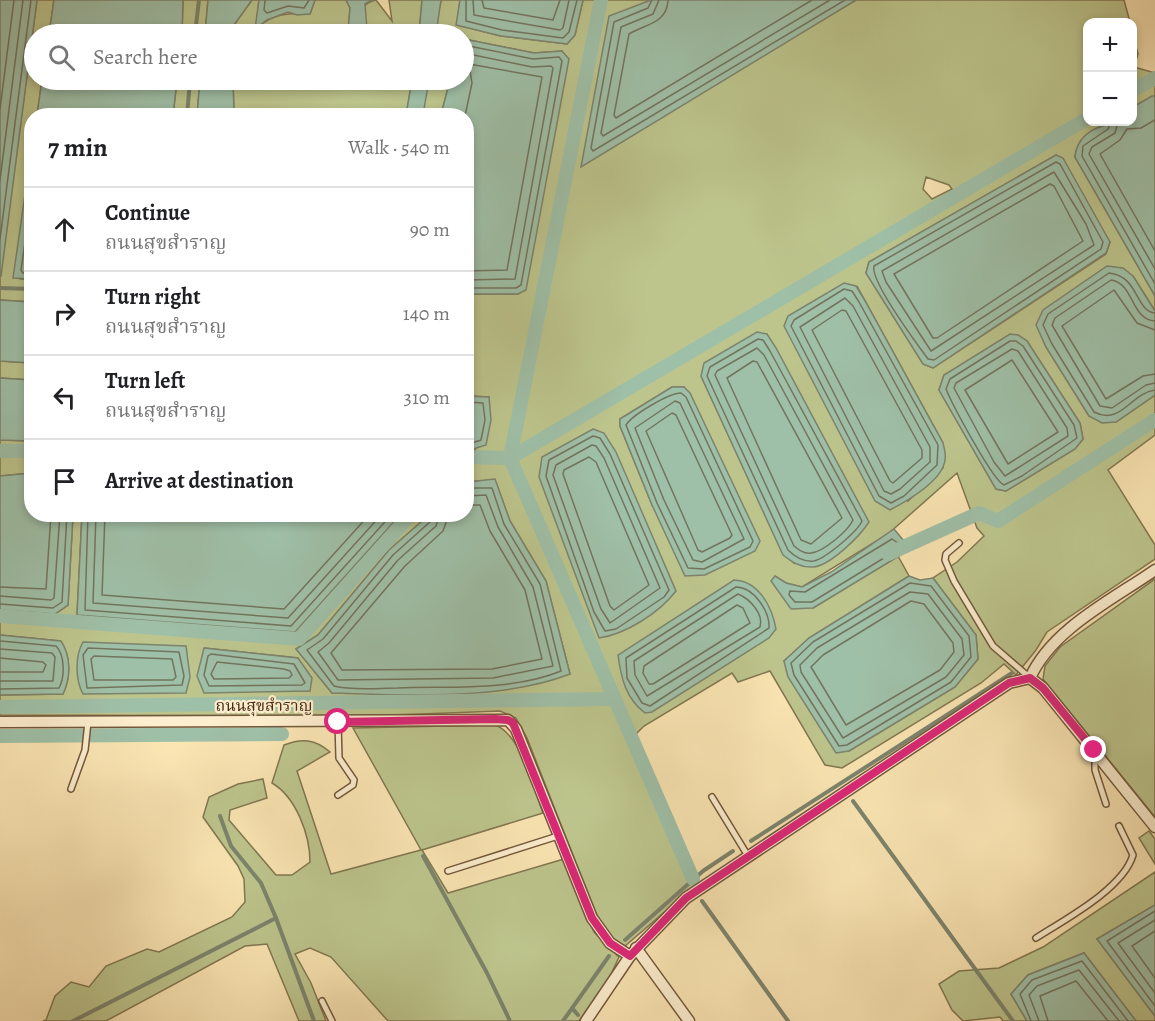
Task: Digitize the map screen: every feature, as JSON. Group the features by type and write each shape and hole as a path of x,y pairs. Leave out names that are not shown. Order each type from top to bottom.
{"street":[{"path":"586,1021 633,952 686,898 1009,683 1030,678 1048,649 1072,627 1155,570"},
{"path":"1030,678 1043,688 1155,827"},
{"name":"ถนนสุขสำราญ","path":"0,722 508,720 516,729 592,918 610,943 633,952 689,1021"}],"lane":[{"path":"959,543 946,554 945,561 954,581 993,646 1030,678"},
{"path":"71,789 85,750 88,721"},
{"path":"338,722 339,758 354,780 353,785 338,795"},
{"path":"1094,750 1095,770 1106,804"},
{"path":"712,797 748,856"},
{"path":"1036,938 1092,902 1130,865 1133,855 1119,826"},
{"path":"448,871 560,835"},
{"path":"322,1001 332,1021"}],"shaded area":[{"path":"37,0 54,0 50,24 34,24"},
{"path":"183,0 208,0 206,24 182,24"},
{"path":"252,0 259,0 256,24 235,24"},
{"path":"315,0 346,0 350,8 349,24 262,24 281,15 310,14"},
{"path":"376,0 392,21 389,0 422,0 420,24 352,24 359,12 371,1"},
{"path":"441,0 460,0 457,24 436,24"},
{"path":"583,0 651,0 638,6 814,25 856,0 1124,0 1129,18 1083,18 1083,126 1101,126 1082,139 1075,157 1155,296 1155,311 1133,276 1037,325 1046,347 1089,416 1116,422 1155,395 1155,414 995,516 1001,524 1155,425 1155,435 1108,470 1155,545 1155,559 1047,632 1016,675 1004,664 981,683 842,768 825,765 770,671 738,682 732,673 644,726 636,734 640,746 698,883 625,946 613,939 596,914 527,738 516,718 500,711 367,716 0,715 0,695 63,694 66,687 68,660 60,641 0,635 0,610 55,614 68,605 73,522 82,522 77,615 295,632 394,522 421,522 389,550 318,635 296,649 332,693 495,691 570,674 546,581 510,521 495,480 474,481 474,450 489,397 474,396 474,294 518,294 562,51 534,53 474,41 474,29 501,36 567,44 575,35","holes":["1056,155 1110,242 1106,254 933,368 923,364 866,273 869,262","926,177 949,185 952,189 932,199 923,189","857,286 943,443 943,468 908,501","1018,335 1027,341 1080,423 1083,439 1075,449 1006,491 996,489 939,390 944,375","701,376 795,564 783,554","672,387 684,387 652,505 620,426 620,419","957,473 977,528 984,536 957,562 933,578 976,635 978,659 955,687 849,751 784,661 809,638 909,576 898,556 813,608 775,576 786,583 802,587 888,534","204,648 298,658 309,691 304,691"]},
{"path":"1137,68 1155,73 1155,96 1137,105"},
{"path":"25,90 41,90 38,108 24,108 24,233 20,279 24,279 24,302 0,300 0,276"},
{"path":"176,90 199,90 198,108 174,108"},
{"path":"233,90 410,90 407,108 234,108"},
{"path":"426,90 447,90 443,108 423,108"},
{"path":"0,361 24,363 24,380 0,378"},
{"path":"0,440 24,441 24,474 0,476"},
{"path":"1155,579 1155,817 1043,679 1045,666 1060,647"},
{"path":"495,725 504,730 519,750 543,813 422,850 448,893 564,859 594,932 619,957 608,981 579,1021 388,1021 331,957 310,948 295,954 311,983 326,1021 299,1021 267,944 245,946 106,1021 43,1021 46,1020 55,996 71,982 89,987 106,966 147,949 159,952 232,917 245,902 244,879 238,866 203,817 209,797 238,784 263,779 267,798 230,810 229,820 276,875 292,875 310,862 304,829 295,807 281,789 272,783 284,745 297,741 308,741 319,744 330,752 297,771 331,874 421,850 353,728"},
{"path":"1149,831 1155,839 1155,864 1139,838"},
{"path":"1155,872 1155,905 1097,939 1155,1016 1155,1021 1136,1021 1084,953 1028,975 1011,994 1027,1021 1003,1021 1000,1017 963,1021 952,1010 939,984 959,971 999,968 1043,947"}],"water":[{"path":"0,0 37,0 34,24 24,24 25,90 0,276"},
{"path":"54,0 183,0 182,24 50,24"},
{"path":"208,0 252,0 235,24 206,24"},
{"path":"259,0 315,0 310,14 297,15 288,12 262,24 256,24"},
{"path":"346,0 372,0 365,4 367,24 349,24 350,8"},
{"path":"422,0 441,0 437,24 420,24"},
{"path":"460,0 583,0 575,35 567,44 501,36 474,29 474,24 456,24"},
{"path":"651,0 856,0 581,167 609,16"},
{"path":"474,41 534,53 562,51 569,59 526,290 518,294 474,294 474,108 443,108 447,90 474,90"},
{"path":"41,90 176,90 174,108 38,108"},
{"path":"199,90 233,90 234,108 198,108"},
{"path":"410,90 427,90 424,108 407,108"},
{"path":"1155,96 1155,296 1075,157 1082,139 1102,126 1137,126 1137,105"},
{"path":"1056,155 1063,158 1110,242 1106,253 933,368 923,364 866,273 869,262"},
{"path":"24,202 24,279 13,278"},
{"path":"1107,266 1123,268 1133,276 1155,311 1155,395 1116,422 1102,423 1089,416 1046,347 1036,325 1043,310"},
{"path":"844,283 856,286 943,443 945,458 939,474 927,486 890,510 875,501 784,326 788,316"},
{"path":"0,300 24,302 24,363 0,361"},
{"path":"757,332 767,334 776,348 869,522 859,535 828,562 813,567 793,562 783,555 701,376 704,363"},
{"path":"1010,334 1018,335 1027,341 1080,423 1083,439 1075,449 1006,491 996,489 939,390 944,375"},
{"path":"0,378 24,380 24,441 0,440"},
{"path":"672,387 684,387 690,393 760,541 755,551 705,575 685,576 652,505 620,426 620,419"},
{"path":"474,396 489,397 491,420 486,445 474,449"},
{"path":"593,429 604,433 616,452 676,591 661,607 641,621 620,632 599,638 539,477 542,457"},
{"path":"24,474 24,522 73,522 68,605 55,614 0,610 0,476"},
{"path":"495,479 510,521 546,581 570,674 543,683 484,692 422,695 332,693 296,649 318,635 389,550 421,522 474,522 474,481"},
{"path":"82,522 394,522 295,632 77,615"},
{"path":"894,529 904,541 904,553 813,608 791,609 771,581 775,576 786,583 802,587 831,572"},
{"path":"909,576 920,580 933,578 976,635 978,659 955,687 849,751 836,753 788,677 784,661 809,638"},
{"path":"734,580 751,585 763,597 768,604 776,629 769,638 652,712 645,713 629,695 618,655"},
{"path":"0,635 61,641 67,653 69,667 63,694 0,695"},
{"path":"83,642 186,646 190,677 186,693 83,694 78,682 77,668 78,654"},
{"path":"204,648 298,658 312,678 310,691 204,693 197,676"},
{"path":"1155,905 1155,1016 1097,939"},
{"path":"1084,953 1136,1021 1027,1021 1011,994 1028,975"}],"waterway":[{"path":"196,24 199,0"},
{"path":"601,0 510,458 693,879"},
{"path":"1137,88 1155,78"},
{"path":"188,108 189,90"},
{"path":"474,457 510,458 1083,121"},
{"path":"0,288 24,289"},
{"path":"888,554 979,513 998,521 1155,420"},
{"path":"0,451 24,451"},
{"path":"0,616 299,639 404,522"},
{"path":"751,841 1012,673"},
{"path":"0,707 613,699"},
{"path":"0,736 282,734"},
{"path":"853,801 1013,1021"},
{"path":"73,1021 276,918 261,883 231,846 220,816"},
{"path":"625,940 703,871 733,851"},
{"path":"423,856 487,973 510,1021"},
{"path":"702,901 788,1021"},
{"path":"276,918 314,1021"},
{"path":"563,1021 609,956"},
{"path":"572,1008 578,1015"}],"route":[{"path":"338,722 495,719 508,720 513,723 592,918 610,943 630,956 686,898 1009,683 1030,678 1043,688 1094,750"}]}
